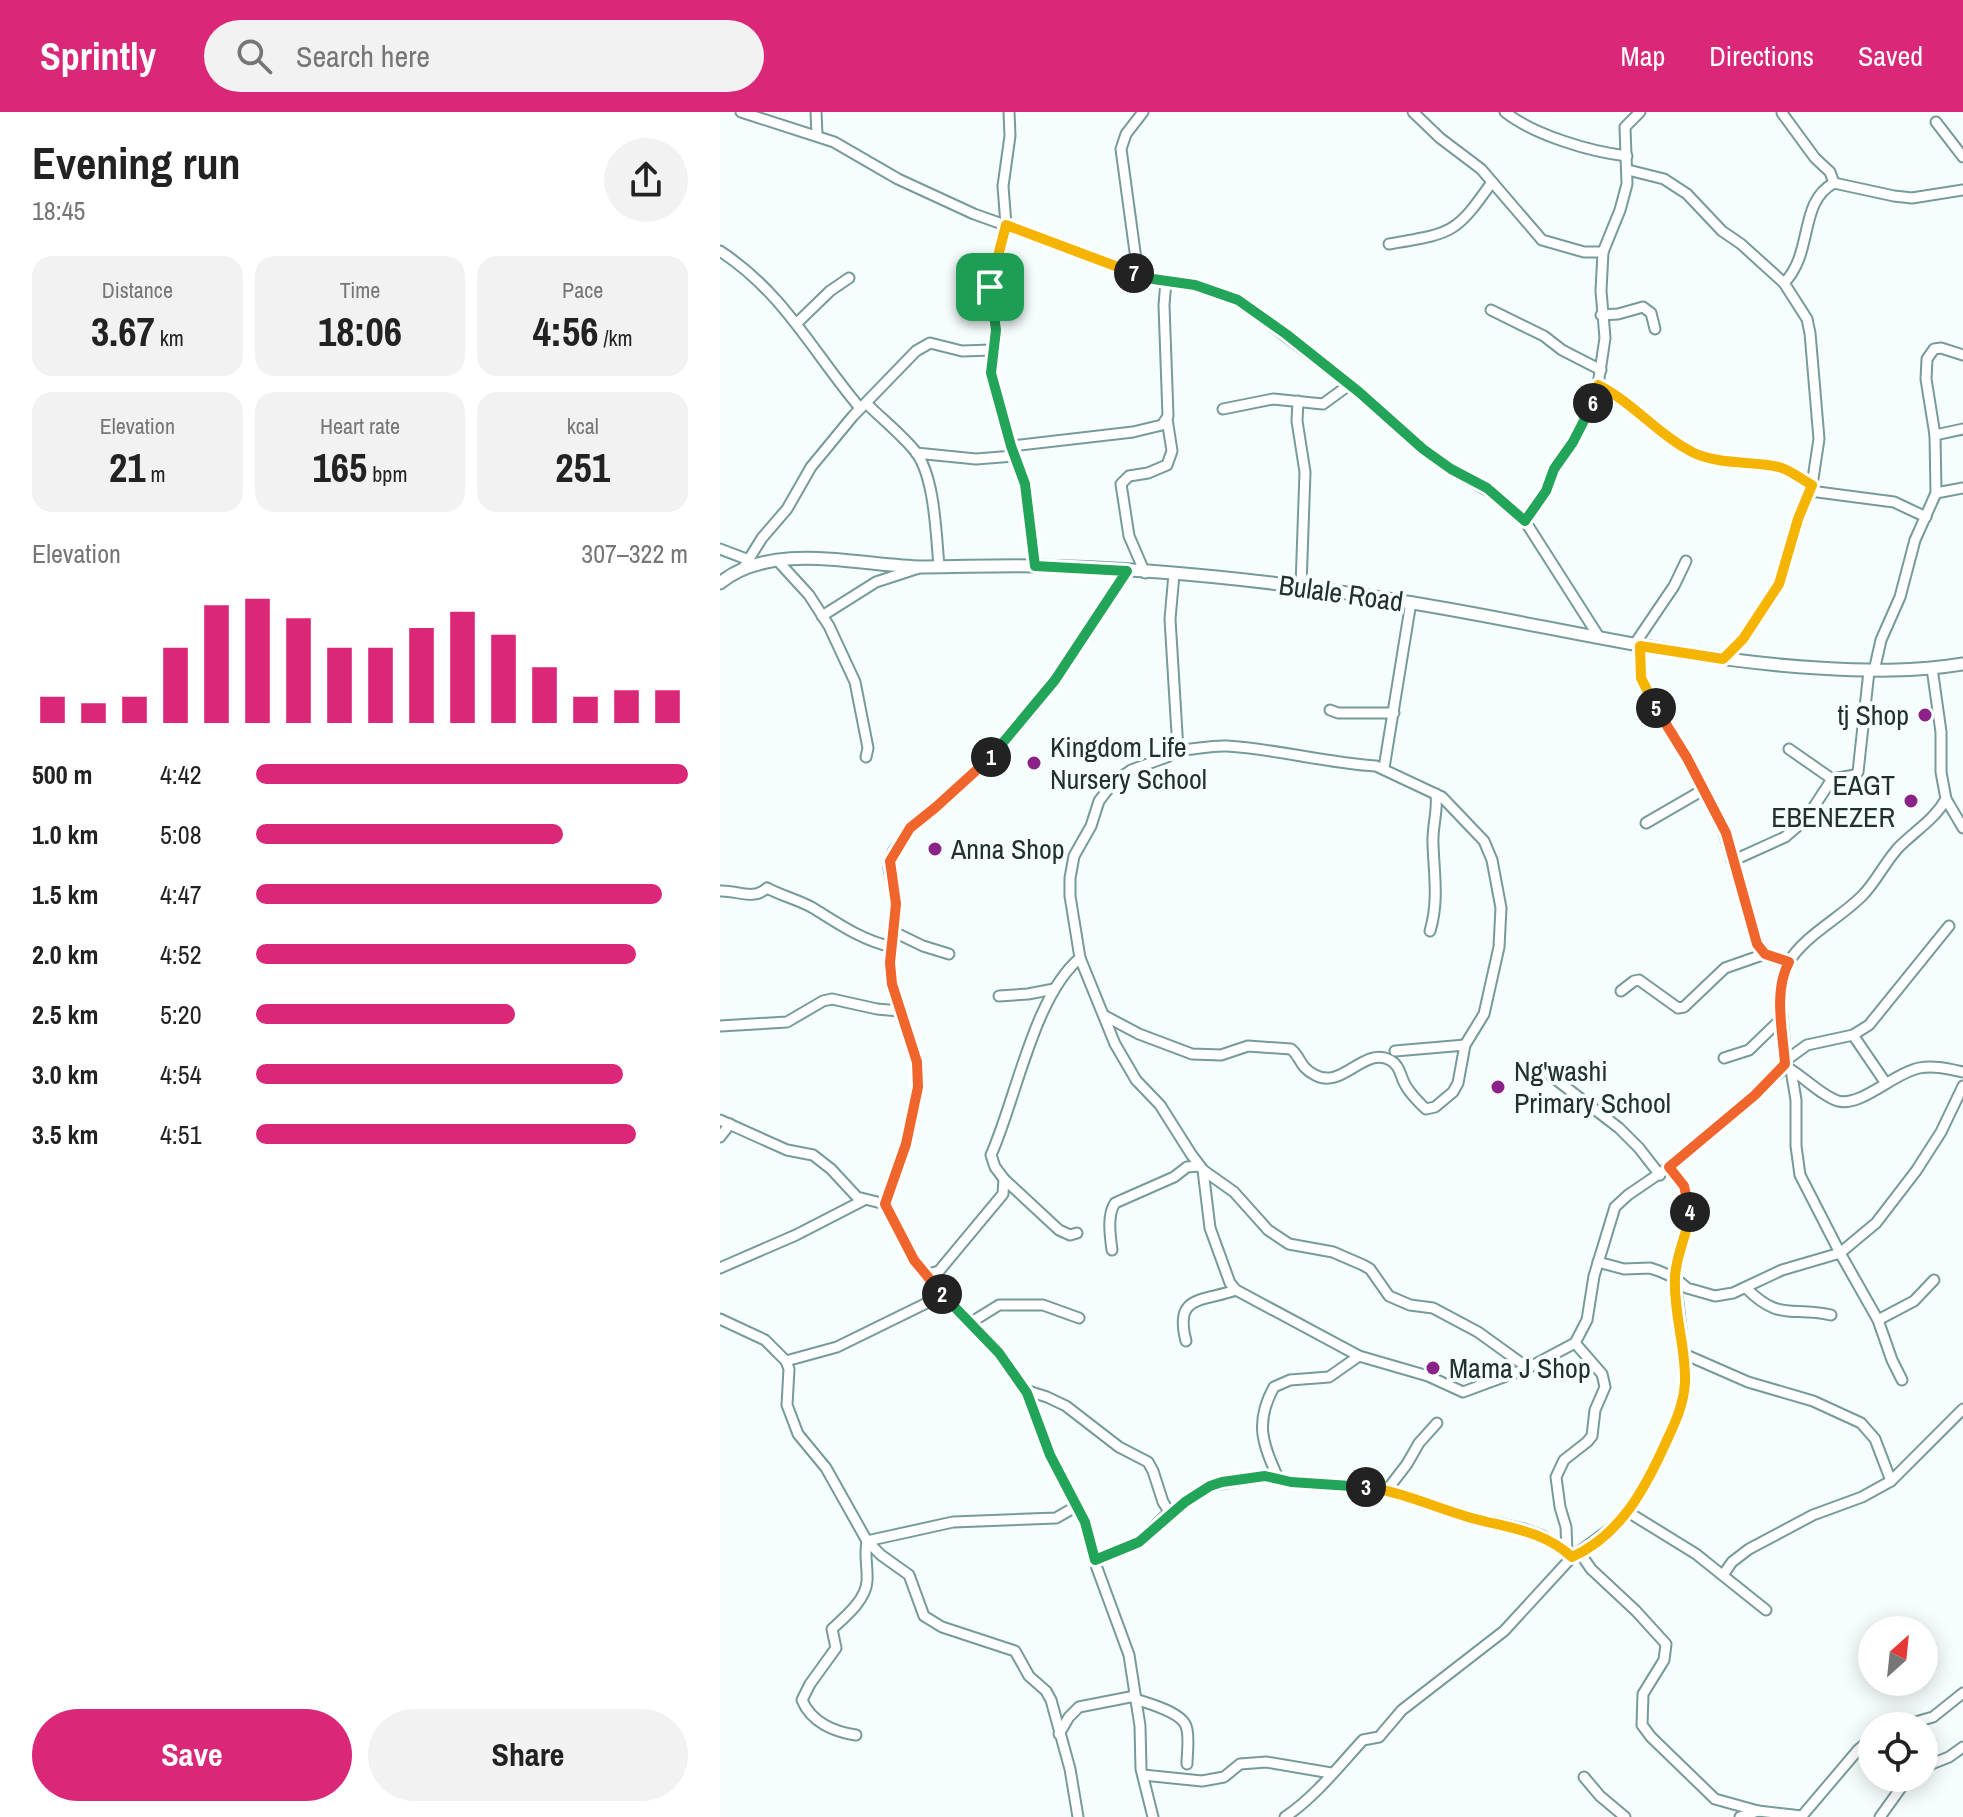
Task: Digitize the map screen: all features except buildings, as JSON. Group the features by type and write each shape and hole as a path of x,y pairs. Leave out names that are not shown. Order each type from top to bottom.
{"street":[{"path":"741,112 817,135 849,149 927,194 1006,225 1138,274 1195,285 1238,300 1286,334 1423,449 1495,494 1525,521 1599,637"},
{"path":"816,112 817,135"},
{"path":"1009,112 1010,136 1003,186 1006,225 990,287 996,330 991,373 1025,484 1035,566"},
{"path":"1138,274 1121,149 1126,134 1143,112"},
{"path":"1413,112 1440,138 1481,169 1542,240 1584,252 1603,252"},
{"path":"1505,112 1535,129 1568,141 1605,154 1627,156"},
{"path":"1525,521 1546,491 1554,469 1586,420 1598,385 1605,338 1601,315 1603,252 1624,199 1628,170 1625,127 1640,112"},
{"path":"1779,113 1830,172 1834,183"},
{"path":"1936,122 1963,157"},
{"path":"1628,170 1653,175 1687,194 1722,231 1784,283 1807,319 1810,333 1819,439 1811,488 1798,519 1779,584 1743,639 1723,659"},
{"path":"1389,244 1454,229 1492,182"},
{"path":"1784,283 1799,264 1819,193 1834,183 1912,198 1963,190"},
{"path":"720,251 757,278 797,323 826,367 916,453 932,505 939,566"},
{"path":"797,323 830,291 849,278"},
{"path":"1145,573 1129,536 1121,484 1129,476 1148,473 1167,465 1172,451 1167,419 1166,281"},
{"path":"1601,315 1643,307 1651,313 1655,329"},
{"path":"1491,310 1544,336 1562,350 1601,370"},
{"path":"720,549 746,564 762,538 787,509 811,467 863,405 924,345 930,343 962,351 992,350"},
{"path":"1789,749 1832,779 1858,772 1871,671 1900,597 1915,540 1936,493 1935,435 1926,392 1927,359 1934,349 1941,348 1963,355"},
{"path":"1223,409 1260,400 1323,404 1349,385"},
{"path":"1598,385 1618,395 1663,432 1696,453 1731,462 1781,467 1811,488 1894,502 1926,517"},
{"path":"1298,401 1299,438 1305,472 1301,586"},
{"path":"916,453 976,459 1159,427 1167,419"},
{"path":"1935,435 1963,429"},
{"path":"1936,493 1963,488"},
{"name":"Bulale Road","path":"720,583 746,564 813,559 922,567 1035,566 1174,574 1301,586 1411,602 1637,646 1723,659 1871,671 1963,664"},
{"path":"777,560 809,595 858,690 868,748 866,757"},
{"path":"1686,561 1637,646 1641,678 1726,833 1757,944 1765,954 1789,962"},
{"path":"822,616 866,587 922,567"},
{"path":"1127,571 1055,680 1028,715 990,757 910,828 893,852 889,868 896,904 892,984 917,1062 918,1087 906,1144 885,1204 925,1275 999,1353 1025,1390 1050,1455 1085,1522 1095,1560 1125,1639 1143,1775 1153,1817"},
{"path":"1174,574 1170,619 1178,750"},
{"path":"1384,768 1411,602"},
{"path":"1932,668 1946,799 1963,828"},
{"path":"1330,710 1338,713 1394,713"},
{"path":"1105,1016 1150,1039 1192,1054 1221,1055 1248,1046 1291,1049 1303,1068 1323,1079 1338,1077 1375,1058 1384,1058 1396,1065 1404,1085 1426,1109 1435,1107 1453,1092 1458,1083 1465,1045 1484,1014 1499,947 1501,908 1492,860 1484,841 1448,801 1409,784 1384,768 1318,761 1255,748 1211,745 1178,750 1131,770 1112,784 1099,801 1091,826 1074,856 1070,878 1074,935 1080,958 1115,1044 1136,1080 1160,1105 1201,1168 1234,1192 1268,1230 1289,1244 1333,1252 1370,1269 1389,1296 1410,1305 1433,1308 1478,1332 1528,1368"},
{"path":"1732,861 1785,837 1806,819 1832,779"},
{"path":"1646,823 1703,790"},
{"path":"1430,931 1437,896 1433,842 1438,814 1436,794"},
{"path":"1902,1380 1878,1320 1800,1175 1796,1146 1796,1100 1780,1020 1783,973 1810,939 1863,895 1890,857 1939,811 1946,799"},
{"path":"720,891 750,895 767,888 814,909 868,940 892,947"},
{"path":"1201,1168 1212,1235 1227,1277 1236,1290 1359,1356 1444,1381 1463,1392 1528,1368 1575,1343 1587,1320 1598,1262 1615,1207 1660,1175 1765,1086 1807,1045 1853,1035 1869,1025 1949,926"},
{"path":"894,932 949,954"},
{"path":"1621,991 1639,980 1678,1008 1684,1007 1725,968 1765,954"},
{"path":"1077,1233 1070,1235 1059,1230 1004,1179 991,1155 1046,1003 1070,966 1080,958"},
{"path":"999,996 1054,989"},
{"path":"720,1026 780,1024 832,999 899,1011"},
{"path":"1724,1058 1749,1050 1780,1020"},
{"path":"1853,1035 1885,1082"},
{"path":"1395,1051 1465,1045"},
{"path":"1787,1065 1833,1099 1842,1102 1853,1101 1885,1082 1922,1067 1963,1072"},
{"path":"1529,1072 1546,1072 1619,1128 1660,1175"},
{"path":"1598,1262 1624,1269 1650,1268 1704,1295 1725,1295 1782,1270 1840,1253 1876,1223 1901,1192 1926,1156 1963,1086"},
{"path":"720,1137 725,1122 787,1150 813,1155 857,1197 885,1204"},
{"path":"1112,1250 1112,1206 1174,1177 1187,1167 1192,1157"},
{"path":"1187,1167 1201,1168"},
{"path":"1285,1817 1341,1767 1363,1740 1379,1737 1402,1710 1504,1631 1573,1554 1607,1533 1628,1512 1659,1460 1676,1420 1685,1383 1675,1278 1690,1208 1684,1186 1669,1167"},
{"path":"925,1275 939,1271 985,1216 1003,1194 1004,1179"},
{"path":"720,1268 796,1235 864,1200"},
{"path":"1878,1320 1914,1301 1934,1280"},
{"path":"1746,1288 1761,1304 1770,1307 1794,1313 1831,1315"},
{"path":"1186,1341 1182,1314 1185,1308 1236,1290"},
{"path":"786,1361 837,1347 943,1295"},
{"path":"970,1323 999,1305 1043,1305 1079,1318"},
{"path":"720,1319 765,1340 786,1361 789,1369 787,1405 798,1434 826,1468 867,1541 881,1555 908,1572 924,1616 942,1627 1017,1653 1029,1676 1049,1695 1070,1769 1078,1817"},
{"path":"1573,1554 1560,1507 1556,1477 1564,1460 1592,1436 1595,1410 1605,1387 1602,1374 1575,1343"},
{"path":"1684,1354 1748,1382 1813,1401 1861,1423 1875,1439 1891,1481"},
{"path":"1278,1478 1261,1427 1274,1387 1290,1380 1329,1377 1359,1356"},
{"path":"1025,1390 1066,1406 1119,1447 1148,1462 1170,1513"},
{"path":"1723,1575 1732,1562 1749,1549 1813,1515 1862,1497 1891,1481 1961,1416"},
{"path":"1387,1490 1419,1443 1437,1423"},
{"path":"1095,1560 1139,1542 1170,1513 1210,1486 1247,1478 1278,1478 1291,1482 1387,1490 1543,1536 1573,1554 1636,1611 1666,1644 1664,1660 1643,1694 1641,1713 1646,1732 1715,1799 1758,1811 1802,1816 1858,1750"},
{"path":"867,1541 949,1522 1056,1518 1077,1506"},
{"path":"1628,1512 1696,1554 1766,1610"},
{"path":"856,1735 831,1729 813,1716 802,1700 834,1653 836,1641 832,1629 857,1602 867,1585 867,1541"},
{"path":"1059,1734 1079,1707 1135,1698 1164,1709 1186,1724 1187,1764"},
{"path":"1938,1714 1962,1698"},
{"path":"1938,1761 1963,1747"},
{"path":"1143,1775 1202,1781 1224,1777 1240,1764 1266,1762 1331,1773"},
{"path":"1584,1777 1600,1796 1625,1817"},
{"path":"1880,1817 1898,1792"},
{"path":"1740,1817 1758,1811"}],"place":[{"name":"tj Shop","path":"1925,715"},
{"name":"Kingdom Life Nursery School","path":"1034,763"},
{"name":"EAGT EBENEZER","path":"1911,801"},
{"name":"Anna Shop","path":"935,849"},
{"name":"Ng'washi Primary School","path":"1498,1087"},
{"name":"Mama J Shop","path":"1433,1368"}],"route":[{"path":"1006,225 1153,279 1195,285 1238,300 1262,315 1359,392 1423,449 1451,469 1487,488 1525,521 1546,491 1554,469 1586,420 1598,385 1618,395 1673,439 1696,453 1731,462 1781,467 1812,485 1793,533 1779,584 1743,639 1723,659 1640,646 1641,678 1645,688 1687,758 1726,833 1757,944 1763,953 1789,962 1783,973 1780,1020 1785,1064 1755,1095 1669,1167 1684,1186 1690,1201 1690,1219 1681,1241 1675,1278 1675,1299 1684,1354 1685,1383 1681,1407 1659,1460 1628,1512 1599,1540 1572,1557 1543,1536 1524,1529 1471,1517 1387,1490 1291,1482 1265,1476 1210,1486 1164,1517 1139,1542 1095,1560 1085,1522 1050,1455 1025,1390 999,1353 925,1275 888,1213 885,1204 898,1174 918,1087 917,1062 892,984 890,963 896,904 889,868 893,852 910,828 990,757 1028,715 1055,680 1127,571 1035,566 1025,484 994,391 991,373 996,330 990,287 1006,225"}]}
